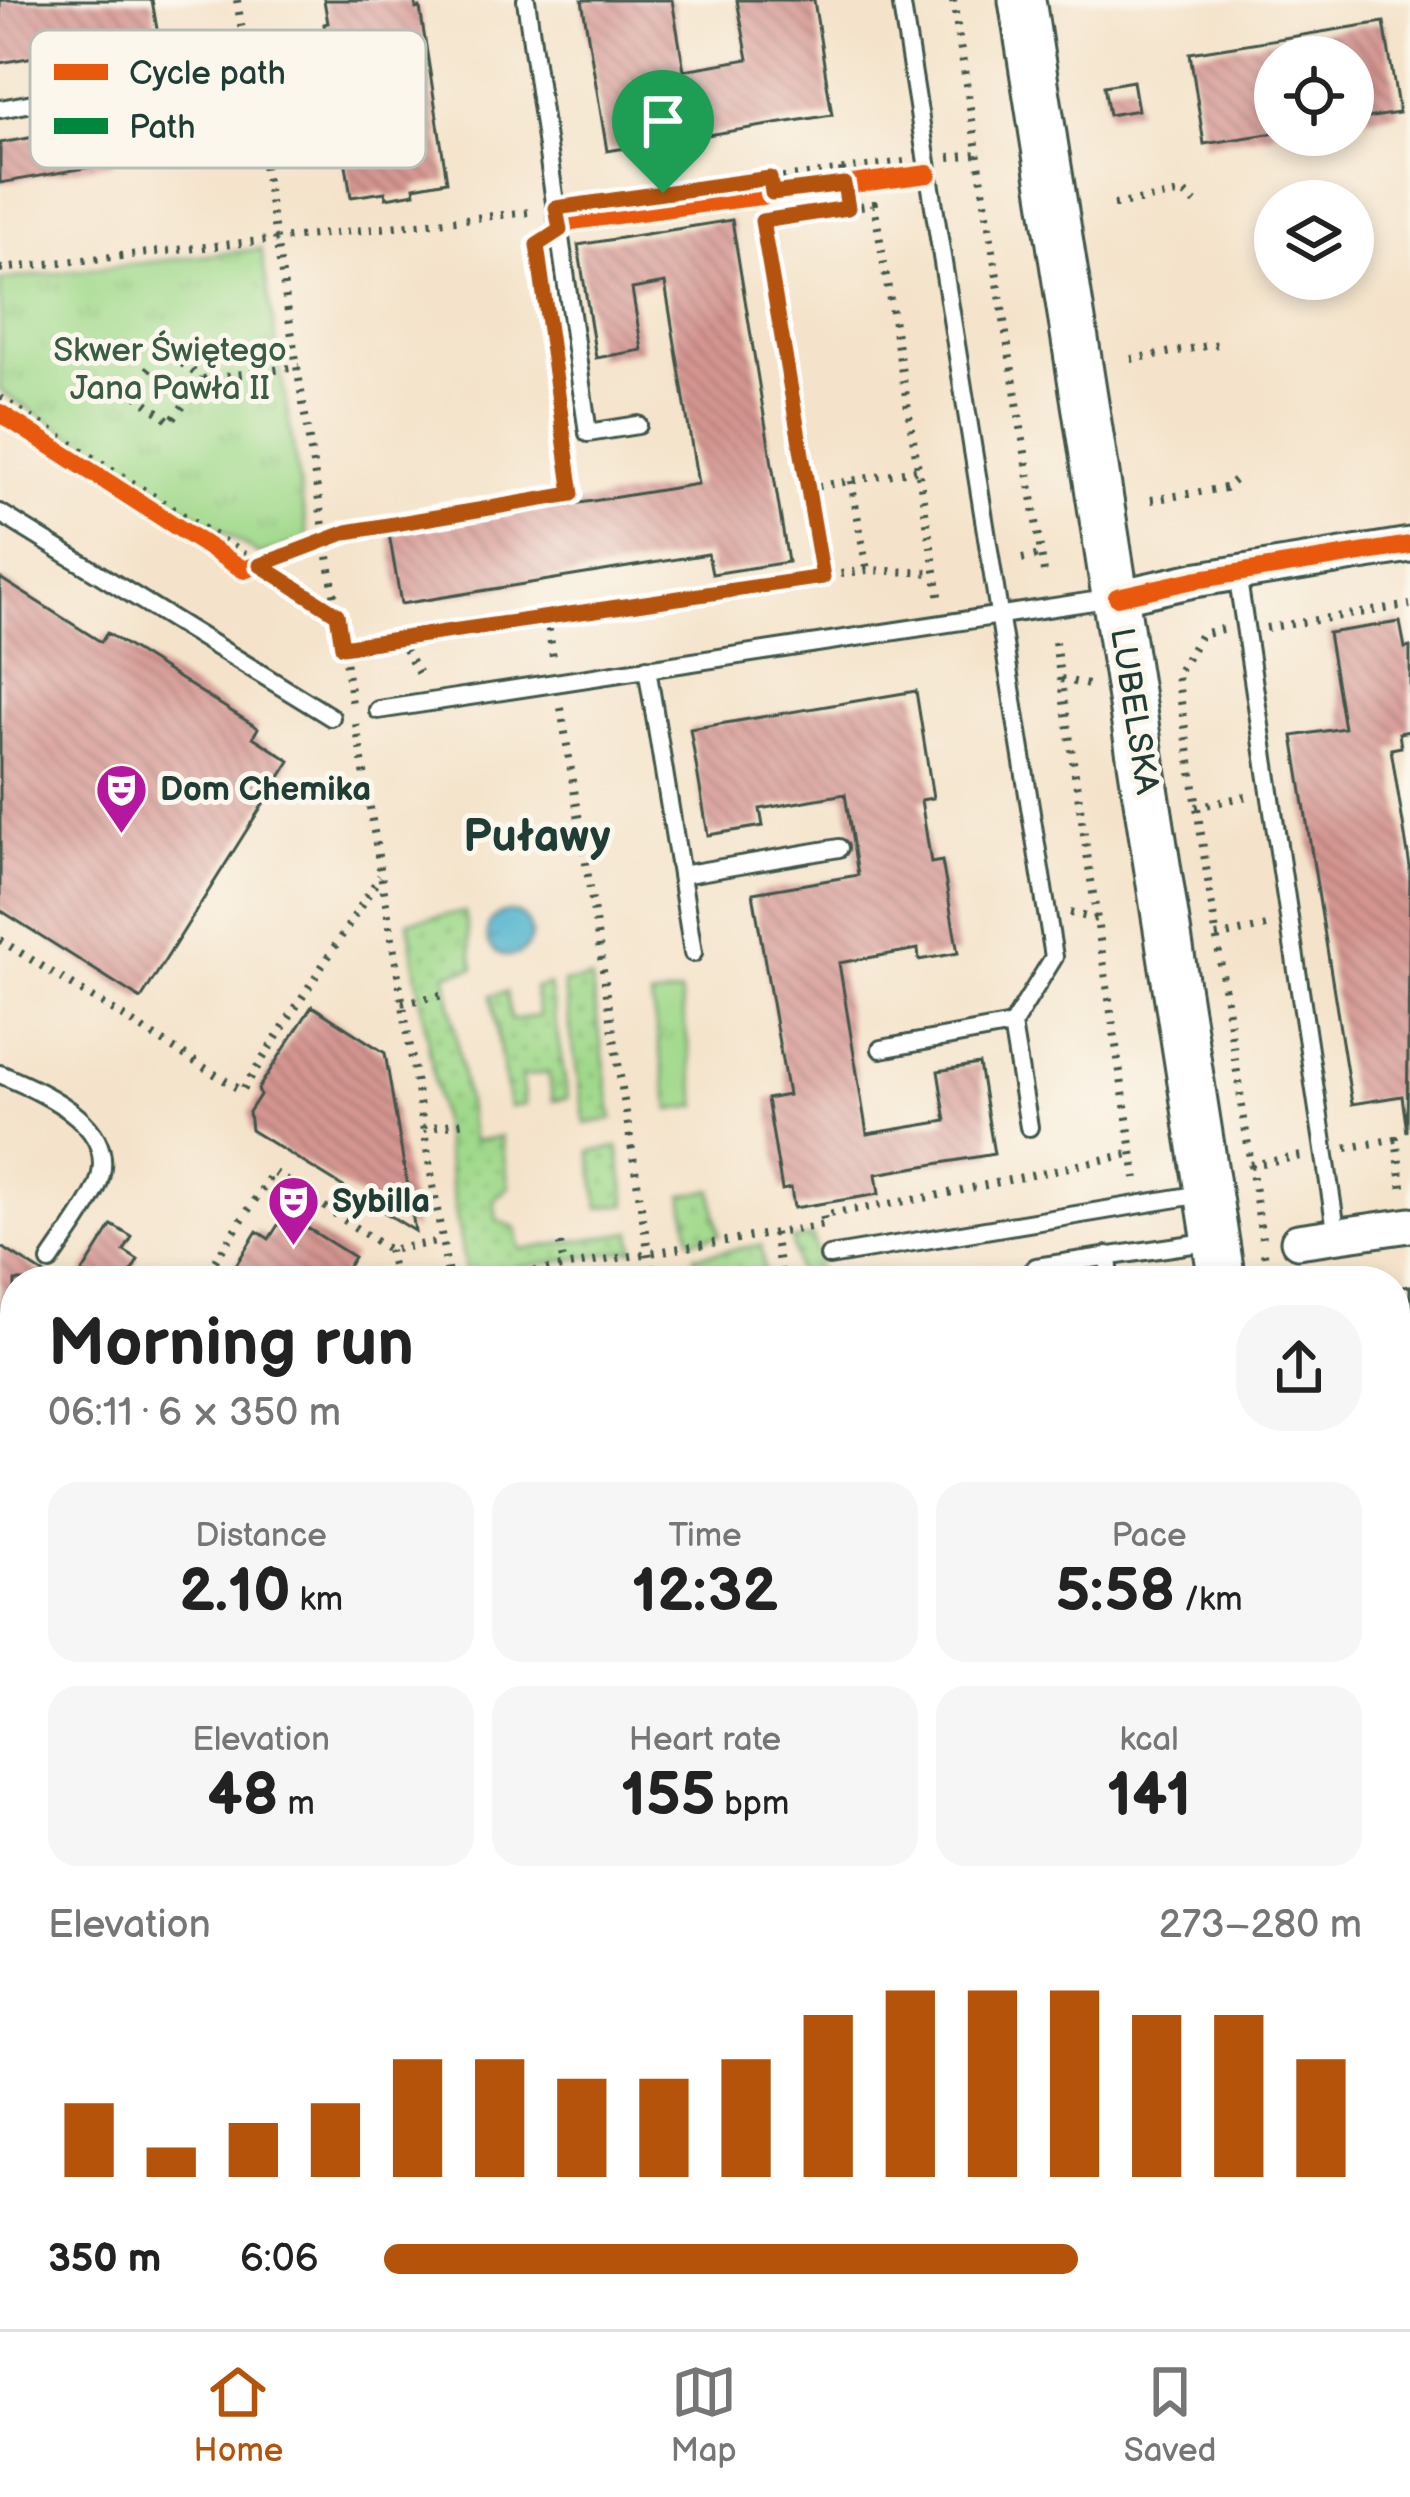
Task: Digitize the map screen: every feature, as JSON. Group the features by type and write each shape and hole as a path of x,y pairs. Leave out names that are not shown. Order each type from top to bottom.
{"main road":[{"name":"LUBELSKA","path":"1022,0 1220,1261"}],"street":[{"path":"1117,597 1410,545"},
{"path":"1298,1241 1410,1225"}],"lane":[{"path":"526,0 588,433 638,425"},
{"path":"901,0 1054,957 1012,1025 1029,1127"},
{"path":"0,109 30,104"},
{"path":"0,513 331,717"},
{"path":"1237,573 1337,1236"},
{"path":"378,710 1117,597"},
{"path":"647,668 694,953"},
{"path":"682,875 839,848"},
{"path":"880,1049 1012,1025"},
{"path":"0,1074 80,1115 98,1152 98,1187 50,1261"},
{"path":"830,1256 1209,1193"},
{"path":"1043,1266 1108,1256 1220,1261"},
{"path":"1108,1256 1109,1266"}],"path":[{"path":"237,0 242,30"},
{"path":"952,0 1044,572"},
{"path":"843,176 898,162"},
{"path":"264,168 299,367 319,544 337,614 446,1266"},
{"path":"0,269 843,176 928,174"},
{"path":"843,176 848,208"},
{"path":"771,185 776,219"},
{"path":"560,230 572,221 771,185"},
{"path":"1114,206 1184,193 1195,202"},
{"path":"342,647 823,577 867,570 935,573 874,204 762,221 823,577"},
{"path":"1131,359 1219,344"},
{"path":"202,380 172,422 132,392 164,350 202,380 299,367"},
{"path":"0,398 268,562 337,614"},
{"path":"0,413 244,570 268,562"},
{"path":"808,488 916,470"},
{"path":"1151,500 1225,488 1241,475"},
{"path":"850,481 867,570"},
{"path":"319,544 347,532"},
{"path":"1022,559 1041,555"},
{"path":"1267,1266 1177,675 1202,634 1244,624 1266,628 1410,605"},
{"path":"1055,642 1139,1205"},
{"path":"1061,679 1092,686"},
{"path":"563,722 650,1266"},
{"path":"1196,807 1269,791"},
{"path":"0,940 242,1090 381,874"},
{"path":"1216,938 1289,921"},
{"path":"402,1003 449,994"},
{"path":"423,1129 470,1121"},
{"path":"570,1266 825,1225 823,1214 935,1196 1134,1153"},
{"path":"212,1266 273,1172 389,1250 442,1241"},
{"path":"774,1233 780,1266"},
{"path":"560,1244 564,1266"},
{"path":"389,1250 392,1266"},
{"path":"0,2037 0,2048"}],"green space":[{"name":"Skwer Świętego Jana Pawła II","path":"261,249 308,539 260,555 0,391 0,280"},
{"path":"465,912 474,968 446,974 473,1141 501,1137 509,1187 494,1200 497,1220 516,1228 520,1250 632,1232 634,1249 528,1266 464,1266 408,921"},
{"path":"591,979 613,1119 585,1124 563,983"},
{"path":"549,985 568,1098 553,1101 548,1073 521,1077 525,1105 509,1107 491,995 506,992 511,1020 539,1016 534,988"},
{"path":"680,993 698,1106 670,1110 651,998"},
{"path":"618,1147 627,1204 599,1208 590,1152"},
{"path":"712,1190 719,1235 690,1240 683,1195"},
{"path":"813,1236 818,1266 796,1266 792,1240"},
{"path":"761,1245 764,1266 695,1266 694,1256"}],"water":[{"path":"509,912 524,919 531,934 524,949 509,956 494,949 487,934 494,919"}],"building":[{"path":"0,0 152,0 157,30 30,30 30,58 0,63"},
{"path":"324,0 415,0 423,30 325,30"},
{"path":"582,0 672,0 684,70 748,59 737,0 814,0 832,115 607,151"},
{"path":"1384,22 1399,113 1374,117 1374,36 1296,36"},
{"path":"1254,43 1254,136 1204,144 1190,53"},
{"path":"426,46 447,181 386,198 385,192 351,197 346,168 426,168"},
{"path":"1133,81 1138,110 1109,115 1104,86"},
{"path":"30,138 30,168 86,168 0,183 0,143"},
{"path":"732,220 788,562 712,574 708,554 401,604 389,534 698,484 665,283 632,289 642,350 596,358 578,245"},
{"name":"Dom Chemika","path":"0,578 101,642 107,633 258,728 253,737 290,761 141,999 0,910"},
{"path":"1400,622 1405,648 1410,647 1410,731 1399,733 1401,747 1391,749 1410,867 1407,1132 1402,1096 1352,1104 1293,736 1344,728 1328,633"},
{"path":"916,691 933,798 921,800 931,863 942,861 958,953 919,960 918,949 839,963 867,1134 946,1121 938,1071 979,1064 994,1154 876,1174 879,1194 794,1208 791,1188 782,1190 767,1099 788,1095 753,893 858,875 845,794 760,809 763,826 708,835 690,729"},
{"path":"312,1006 385,1053 415,1231 251,1130 249,1112 260,1095 258,1089"},
{"name":"Sybilla","path":"285,1214 354,1257 348,1266 235,1266 257,1231 269,1239"},
{"path":"112,1225 132,1237 124,1251 138,1260 135,1266 86,1266"},
{"path":"0,1246 32,1266 0,1266"}],"cycle path":[{"path":"0,413 244,570 347,532 572,493 537,245 572,221 928,174"},
{"path":"1117,597 1410,545"}],"place":[{"name":"Dom Chemika","path":"121,836"},
{"name":"Sybilla","path":"293,1248"}],"district":[{"name":"Puławy","path":"537,837"}],"route":[{"path":"770,178 772,193 844,184 848,208 762,221 823,577 342,647 337,614 260,565 347,532 572,494 537,245 560,230 556,208 663,193 770,178"}]}
